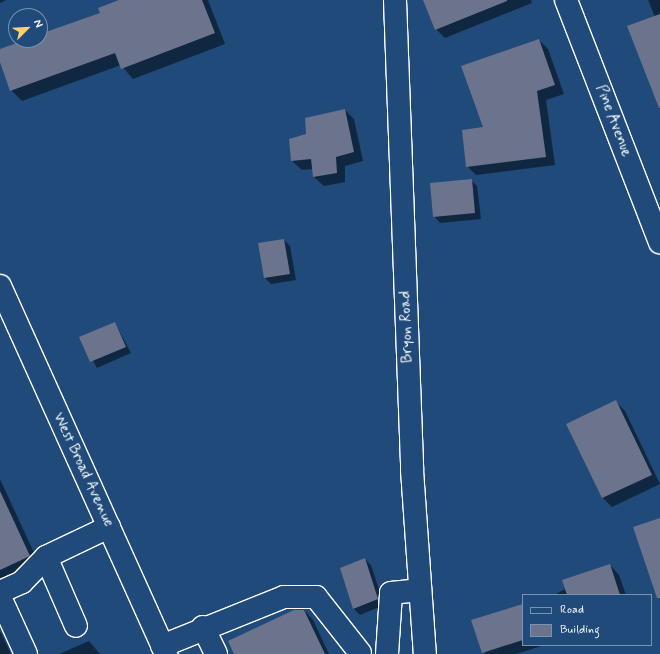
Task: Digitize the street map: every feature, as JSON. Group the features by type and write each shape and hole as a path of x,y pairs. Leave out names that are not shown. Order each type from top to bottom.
{"main road":[{"name":"Bryon Road","path":"395,0 419,590 425,654"},
{"name":"Pine Avenue","path":"566,0 660,242"},
{"name":"West Broad Avenue","path":"0,286 164,650"},
{"path":"0,592 22,582 46,557 109,527"},
{"path":"46,557 76,626"},
{"path":"387,654 391,593 419,590"},
{"path":"0,597 26,654"},
{"path":"164,650 203,627 284,597 316,597 365,654"},
{"path":"203,627 216,654"}],"building":[{"path":"119,0 202,0 215,33 121,69 115,53 10,91 0,62 0,49 8,46 8,48 48,48 48,31 100,13 98,8"},
{"path":"423,0 507,0 507,1 435,30"},
{"path":"660,14 660,108 659,108 627,26"},
{"path":"539,39 555,85 537,91 546,157 466,167 462,130 483,127 461,66"},
{"path":"345,109 354,152 336,157 337,173 313,177 311,159 291,161 289,139 306,134 305,118"},
{"path":"472,179 475,213 433,217 430,183"},
{"path":"284,239 290,274 264,278 258,243"},
{"path":"115,322 126,347 90,362 79,337"},
{"path":"616,400 652,475 602,498 566,424"},
{"path":"0,491 30,556 0,570"},
{"path":"660,518 660,598 657,598 633,527"},
{"path":"365,558 378,599 353,609 340,568"},
{"path":"610,564 620,594 567,594 562,580"},
{"path":"522,604 522,640 482,653 471,620"},
{"path":"294,610 304,610 325,654 234,654 228,641"}]}
